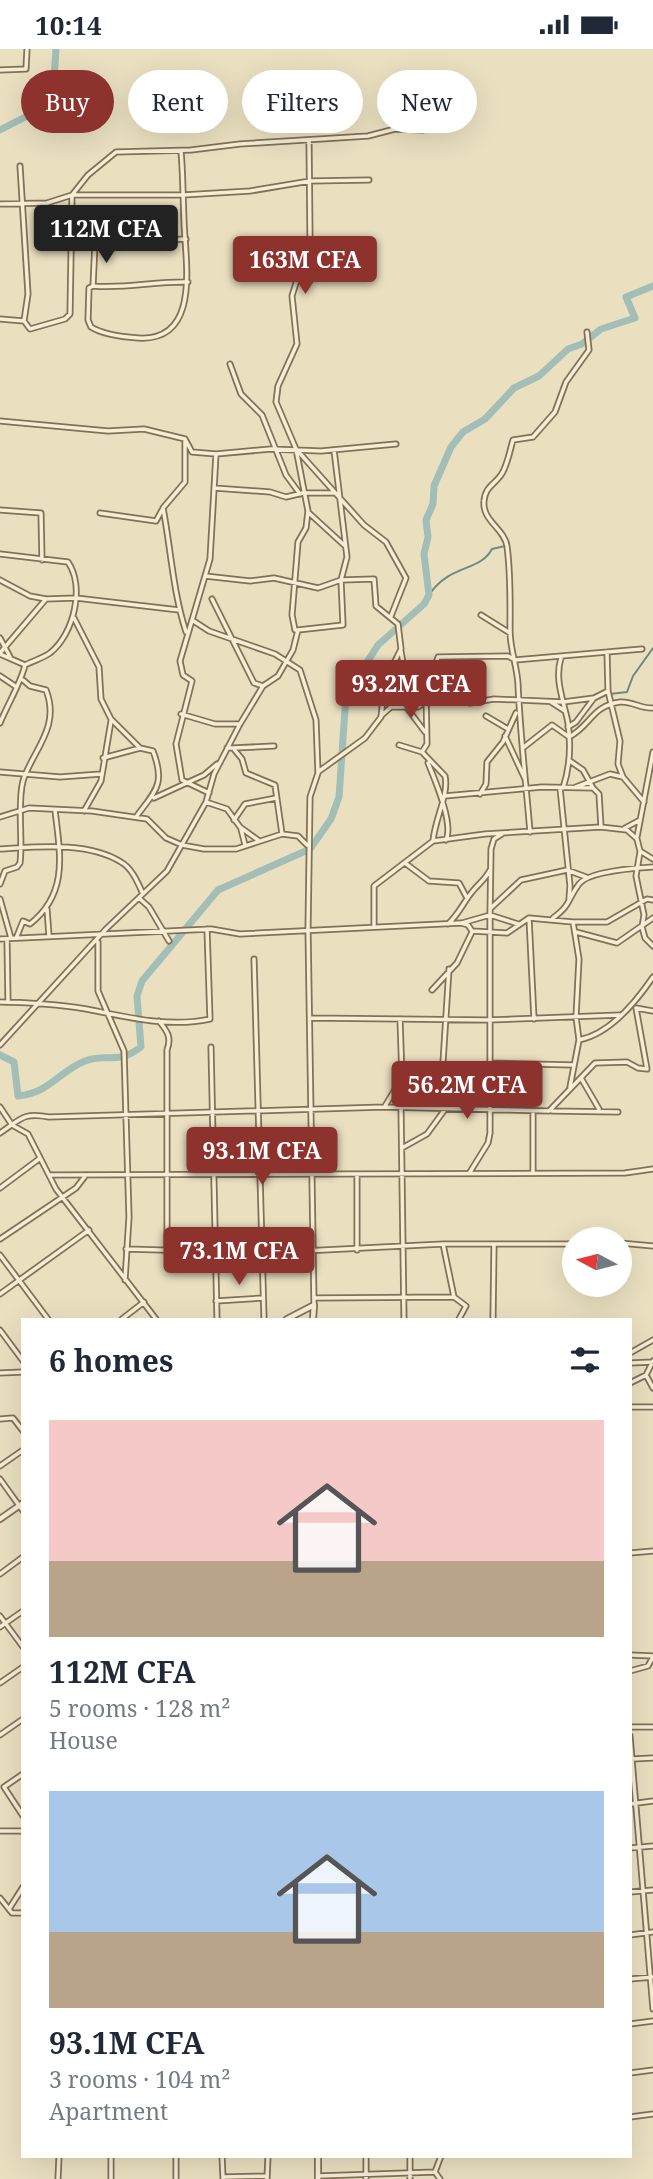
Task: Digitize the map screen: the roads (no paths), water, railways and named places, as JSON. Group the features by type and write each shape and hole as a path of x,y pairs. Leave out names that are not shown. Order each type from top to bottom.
{"street":[{"path":"0,70 26,69 27,49"},
{"path":"20,166 28,294 24,321 30,329 65,319 70,314 72,195 88,175 116,152 181,151 368,137 382,133"},
{"path":"309,141 310,238 292,296 297,344 275,395 278,410 296,449 364,525 386,541 406,578 391,616"},
{"path":"181,151 188,282 184,307 164,333 151,339 121,336 92,327 88,320 89,288 93,286 132,287 163,281 188,282"},
{"path":"0,204 24,206 47,203 72,195 183,195 250,191 310,180 369,180"},
{"path":"93,286 95,243 186,239"},
{"path":"0,319 24,321"},
{"path":"530,832 524,747 517,710 515,660 510,633 513,598 506,546 504,537 487,515 484,496 490,484 501,475 513,440 533,437 555,412 566,382 589,350 587,333"},
{"path":"230,364 241,394 262,415 286,475 302,493"},
{"path":"0,421 108,431 144,429 185,439 192,452 216,454 277,449 334,449 396,443"},
{"path":"100,513 156,521 163,508 185,482 185,439"},
{"path":"296,449 302,493 308,511 318,524 335,534 345,547"},
{"path":"308,511 306,529 298,542 292,615 295,630 343,625 341,580 346,557 334,449"},
{"path":"208,793 186,782 179,772 176,744 181,714 192,681 185,678 180,669 187,634 205,576 214,528 216,454"},
{"path":"214,488 270,492 286,497 302,493 337,493"},
{"path":"163,508 179,610 187,634"},
{"path":"0,510 41,513 43,559"},
{"path":"0,554 68,562 74,571 76,598 73,616 57,645 25,665 23,679 15,686 0,723"},
{"path":"205,576 250,581 274,578 318,588 341,580 374,579 376,605 391,616 399,628 404,669 427,685"},
{"path":"0,580 30,596 46,599 76,598 179,610"},
{"path":"25,665 0,653 46,599"},
{"path":"212,599 254,683 263,686"},
{"path":"481,615 510,633"},
{"path":"73,616 99,667 101,699 111,719 140,748"},
{"path":"191,620 209,631 275,654 300,670 313,711 317,773 310,797 308,929 313,1318"},
{"path":"0,1045 167,871 206,802 219,763 240,724 263,686 272,682 286,662 293,650 298,630"},
{"path":"0,638 10,657"},
{"path":"381,717 385,681 401,649"},
{"path":"422,752 427,744 427,685 438,657 508,656 515,660 642,649"},
{"path":"607,652 608,691 620,741 618,764 623,777 644,802"},
{"path":"551,919 568,908 569,901 561,788 570,761 568,727 558,671 561,658"},
{"path":"0,676 15,686"},
{"path":"0,884 5,871 20,863 23,782 43,743 50,700 46,690 30,686 23,679"},
{"path":"470,703 494,699 563,702 594,698 608,691"},
{"path":"568,727 576,722 594,698"},
{"path":"317,773 365,738 391,708 418,707 426,701"},
{"path":"549,702 565,711"},
{"path":"569,737 584,725 593,712 612,704 629,702 643,709 653,708"},
{"path":"407,708 426,733"},
{"path":"480,794 486,784 487,762 505,736 517,710"},
{"path":"181,714 215,724 240,724"},
{"path":"486,716 508,729"},
{"path":"84,811 95,797 111,719"},
{"path":"524,747 552,725 569,737"},
{"path":"505,736 526,781"},
{"path":"399,745 422,752 427,761 442,802 449,834 446,840"},
{"path":"227,748 274,746"},
{"path":"103,758 140,748 153,751 160,775 152,799"},
{"path":"233,748 242,759 246,773 275,785 282,834"},
{"path":"653,752 637,839 640,851 637,868 642,927 645,938 653,946"},
{"path":"427,761 445,776 445,796 434,823 433,841"},
{"path":"570,761 583,769 598,794 601,827"},
{"path":"136,817 152,799 204,775 219,763"},
{"path":"0,772 60,777 101,774"},
{"path":"572,788 610,774 623,777"},
{"path":"445,796 527,789 593,788"},
{"path":"234,820 245,804 276,798"},
{"path":"206,802 227,809 240,827 258,840"},
{"path":"0,817 40,808 84,811 151,820 162,835 182,845 204,849 245,846 282,834 298,836 308,846"},
{"path":"17,936 23,921 30,924 47,907 57,890 61,874 55,810"},
{"path":"624,829 640,820"},
{"path":"240,827 245,846"},
{"path":"374,925 374,886 433,841 601,827 624,829 637,839"},
{"path":"470,1172 488,1143 491,1063 488,1020 491,869 494,839 504,833"},
{"path":"0,849 60,849 101,854 122,862 169,941"},
{"path":"640,851 653,859"},
{"path":"405,863 429,881 459,883 467,898"},
{"path":"490,909 521,880 567,870 586,877 653,867"},
{"path":"446,925 459,914 467,898 491,869"},
{"path":"569,901 586,877"},
{"path":"0,899 9,939 8,1002"},
{"path":"472,931 507,933 529,918 607,922 653,900"},
{"path":"47,907 49,936"},
{"path":"0,939 17,936 102,936 207,929 240,934 374,925 446,925 490,915 518,924"},
{"path":"529,918 534,1019"},
{"path":"576,932 617,943 653,918"},
{"path":"570,1089 579,1040 576,1017 579,959 573,922"},
{"path":"461,923 468,925 472,931"},
{"path":"0,1002 84,1009 159,1021 190,1023 210,1019 207,929"},
{"path":"432,990 457,963 472,931"},
{"path":"98,941 98,992 124,1051 128,1217 125,1280"},
{"path":"254,960 264,1318"},
{"path":"402,1148 427,1134 446,1108 449,1097 443,1062 449,969"},
{"path":"579,1040 594,1037 620,1015 639,998 653,977"},
{"path":"550,1111 595,1063 628,1062 638,1068 647,1069 636,1008 653,1011"},
{"path":"310,1018 488,1020 620,1015"},
{"path":"384,1107 402,1078 400,1019"},
{"path":"159,1021 168,1033 170,1043 167,1050 167,1249"},
{"path":"211,1047 217,1318"},
{"path":"491,1063 574,1065"},
{"path":"581,1078 600,1111"},
{"path":"0,1107 12,1125 28,1135 39,1159 63,1196 155,1318"},
{"path":"0,1133 34,1113 49,1117 384,1107 618,1112"},
{"path":"401,1107 404,1318"},
{"path":"533,1112 533,1171"},
{"path":"0,1188 39,1159"},
{"path":"49,1175 357,1175 533,1171 625,1173 653,1169"},
{"path":"0,1239 76,1188 86,1175"},
{"path":"357,1175 357,1251"},
{"path":"0,1294 89,1230"},
{"path":"126,1249 264,1253 357,1251 443,1244 562,1244"},
{"path":"443,1244 454,1297"},
{"path":"632,1244 653,1245"},
{"path":"494,1245 494,1318"},
{"path":"0,1255 47,1318"},
{"path":"288,1318 314,1301 454,1297 466,1306 460,1318"},
{"path":"216,1301 263,1298"},
{"path":"123,1318 144,1302"},
{"path":"0,1330 21,1358"},
{"path":"632,1352 653,1339"},
{"path":"632,1363 653,1362"},
{"path":"632,1382 646,1375 653,1362"},
{"path":"0,1373 21,1372"},
{"path":"646,1375 653,1388"},
{"path":"632,1407 653,1407"},
{"path":"0,1419 13,1418 21,1428"},
{"path":"0,1466 21,1451"},
{"path":"0,1479 21,1504 0,1519"},
{"path":"632,1553 653,1551"},
{"path":"0,1574 21,1558"},
{"path":"0,1627 21,1612"},
{"path":"0,1616 21,1644"},
{"path":"632,1655 653,1656 648,1666 632,1670"},
{"path":"0,1683 21,1668"},
{"path":"0,1735 21,1720"},
{"path":"632,1727 653,1727"},
{"path":"632,1759 653,1758"},
{"path":"632,1768 650,1933 653,2009"},
{"path":"4,1787 21,1775"},
{"path":"0,1782 21,1813"},
{"path":"632,1804 653,1801"},
{"path":"0,1831 21,1831"},
{"path":"632,1848 653,1846"},
{"path":"9,1909 21,1890"},
{"path":"632,1892 653,1890"},
{"path":"0,1898 12,1913 21,1913"},
{"path":"632,1935 650,1933"},
{"path":"632,1979 651,1977"},
{"path":"632,2024 653,2021"},
{"path":"632,2073 653,2070"},
{"path":"632,2117 653,2114"},
{"path":"58,2179 59,2158"},
{"path":"111,2158 111,2179"},
{"path":"176,2158 176,2179"},
{"path":"222,2158 223,2178 267,2177 268,2158"},
{"path":"318,2158 318,2178 410,2176 435,2172"},
{"path":"366,2158 366,2177"},
{"path":"410,2158 410,2176"},
{"path":"435,2172 440,2158"},
{"path":"435,2172 439,2179"}],"waterway":[{"path":"0,130 47,106 54,79 56,49"},
{"path":"0,1055 14,1062 18,1096 38,1091 85,1061 132,1053 141,1047 137,996 142,981 218,890 310,849 331,819 339,797 346,695 378,645 424,604 429,595 424,554 428,537 426,520 433,504 434,486 451,447 463,432 485,419 514,388 539,376 568,349 582,344 601,329 635,318 626,297 653,286"},
{"path":"429,595 446,578 480,562 492,549 505,546"},
{"path":"610,694 627,692 633,676 653,648"}]}
